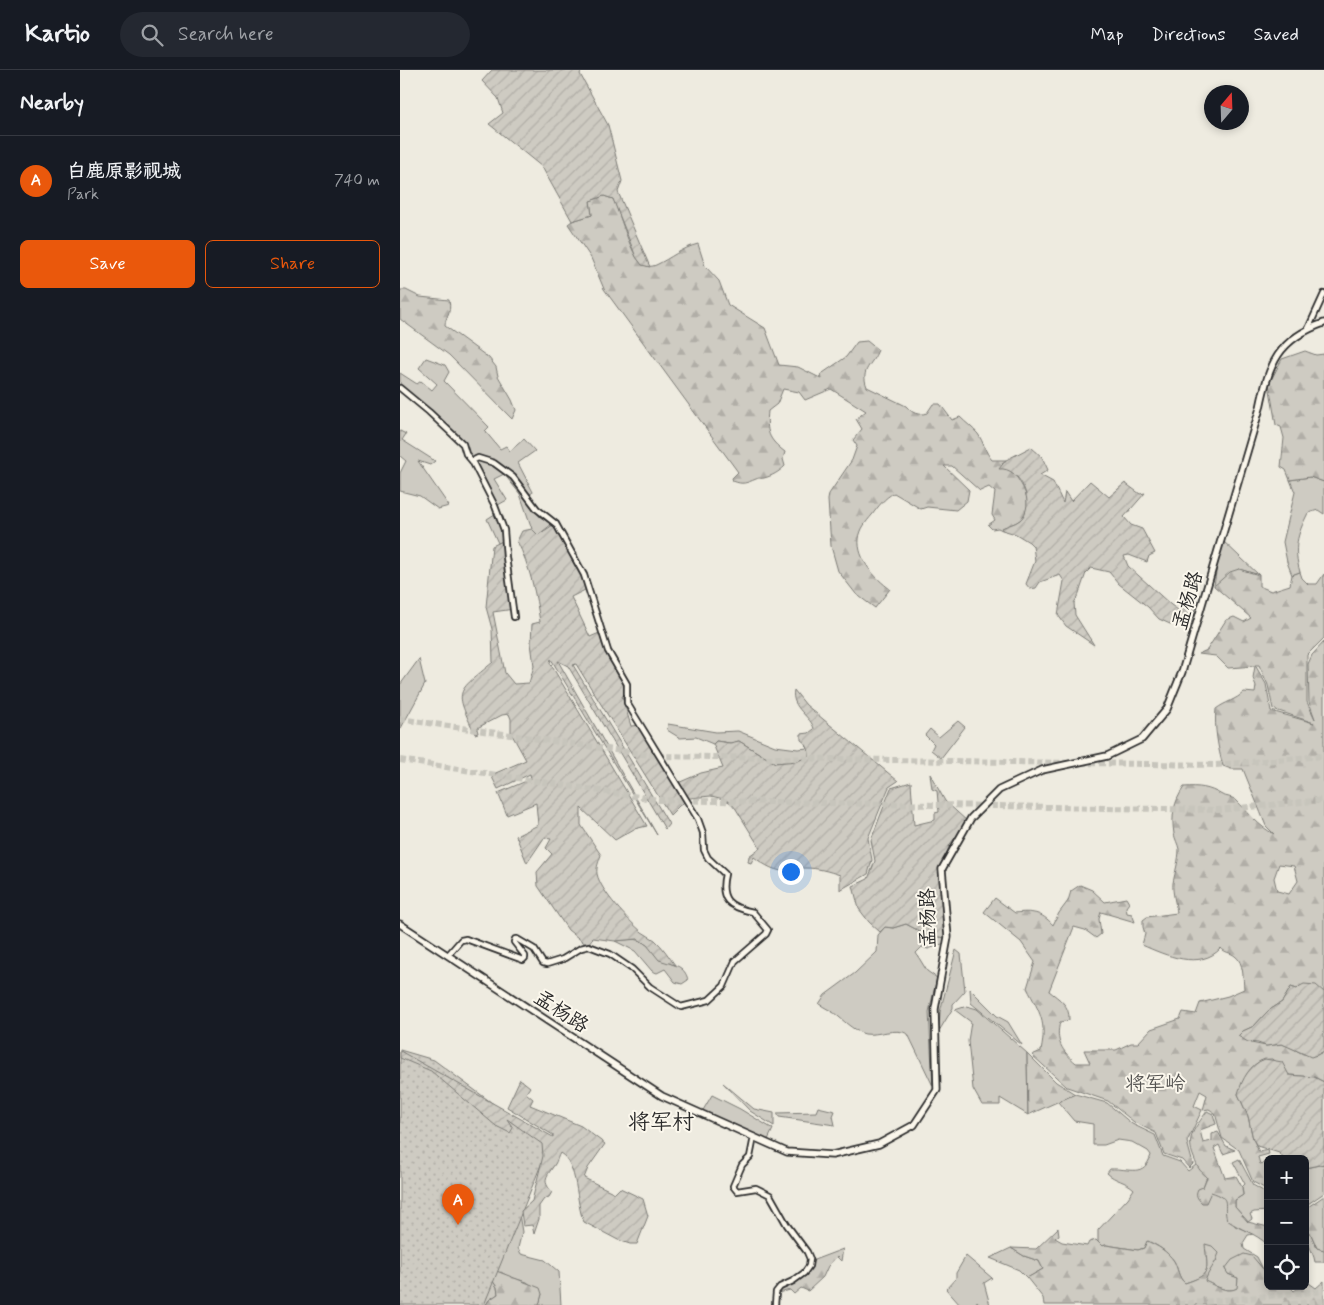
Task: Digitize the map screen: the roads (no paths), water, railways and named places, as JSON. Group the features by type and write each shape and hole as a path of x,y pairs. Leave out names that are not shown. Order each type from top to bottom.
{"main road":[{"name":"孟杨路","path":"400,924 662,1096 787,1152 832,1155 879,1144 914,1125 936,1090 935,1009 948,937 942,869 970,818 999,790 1042,770 1107,756 1142,739 1167,709 1185,662 1260,408 1267,376 1277,356 1293,337 1308,329 1324,324"}],"street":[{"path":"1308,329 1324,294"},
{"path":"400,388 463,444 466,454 472,461 503,524 514,617"},
{"path":"448,955 461,940 466,939 523,960 525,956 514,942 518,938 534,949 543,962 547,964 563,959 581,948 589,946 610,954 632,969 650,987 681,1008 709,1000 724,986 735,961 766,934 768,930 754,912 738,909 729,903 724,894 725,874 708,858 704,850 703,833 698,819 627,703 627,684 608,651 584,575 556,524 538,509 513,477 494,463 478,458 472,461"},
{"path":"754,1137 750,1156 742,1165 733,1186 737,1190 756,1188 770,1195 810,1259 809,1266 804,1273 780,1287 776,1292 775,1305"}],"tunnel":[{"path":"400,719 656,756 1071,763"},
{"path":"1081,763 1216,765 1324,756"},
{"path":"400,760 659,800 1218,810 1324,800"},
{"path":"1170,1305 1324,1291"},
{"path":"1282,1305 1324,1301"}],"place":[{"name":"白鹿原影视城","path":"458,1225"}],"district":[{"name":"将军村","path":"661,1121"}],"park label":[{"name":"将军岭","path":"1155,1083"}]}
